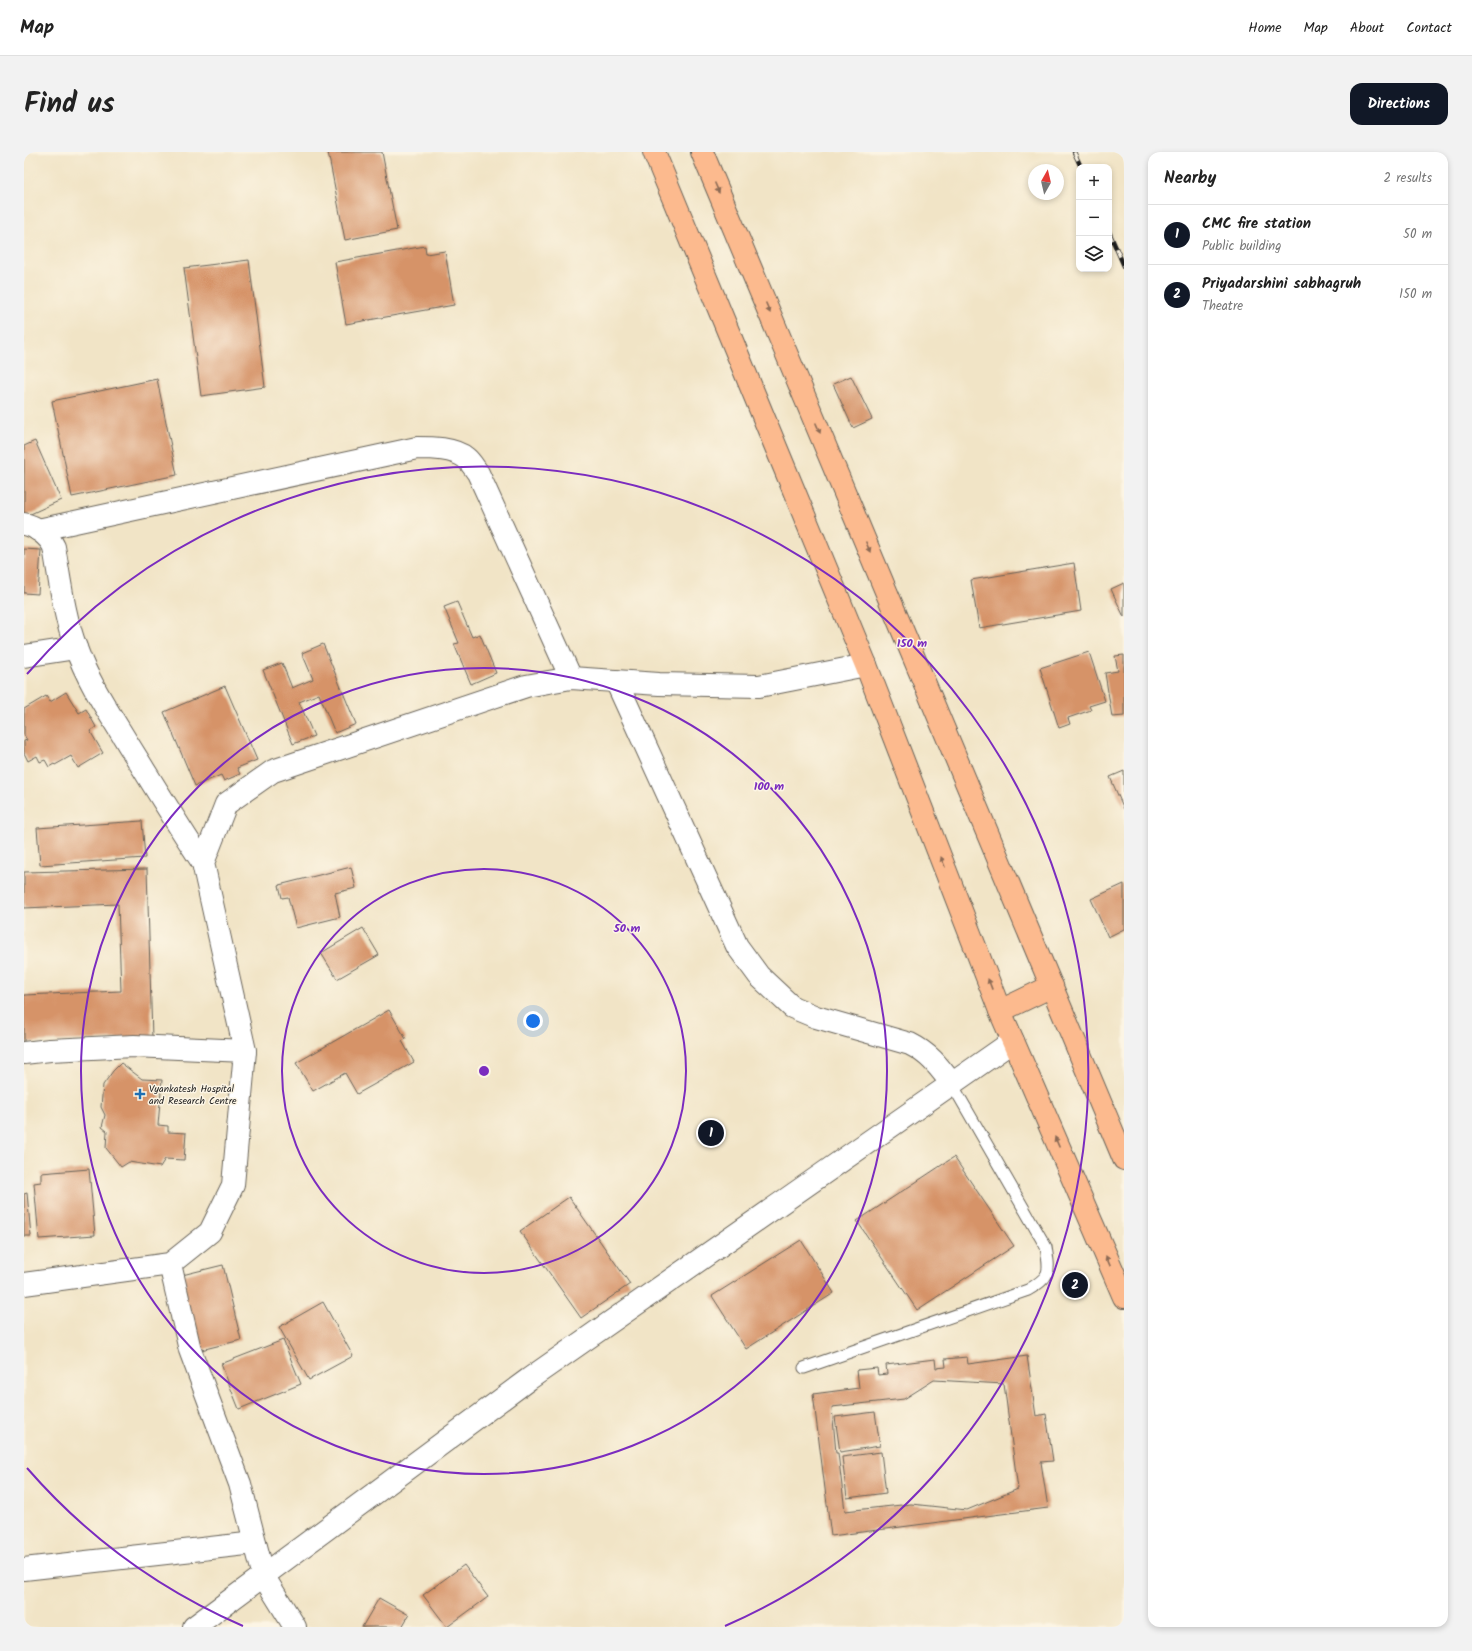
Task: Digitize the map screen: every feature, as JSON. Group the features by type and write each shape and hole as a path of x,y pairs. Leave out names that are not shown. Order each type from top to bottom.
{"main road":[{"path":"654,152 866,665 1000,1011 1124,1297"},
{"path":"702,152 1124,1159"},
{"path":"1000,1011 1052,986"}],"street":[{"path":"31,527 417,448 433,448 454,452 466,458 478,473 571,678"},
{"path":"24,1284 170,1264 210,1232 233,1185 244,1051 203,863 179,827 102,700 76,648 65,607 54,547 51,541 31,527"},
{"path":"24,656 76,648"},
{"path":"203,863 226,804 273,771 526,686 571,678 659,684 760,686 866,665"},
{"path":"616,681 737,946 759,976 792,1007 816,1017 910,1044 922,1050 932,1059 952,1084"},
{"path":"194,1627 264,1577 529,1379 1013,1041"},
{"path":"24,1053 50,1050 134,1046 244,1051"},
{"path":"170,1264 190,1350 240,1484 264,1577 295,1627"},
{"path":"24,1570 255,1543"}],"lane":[{"path":"804,1368 1028,1290 1046,1277 1049,1268 1046,1247 952,1084"}],"building":[{"path":"328,152 382,152 397,230 345,240"},
{"path":"425,246 426,254 445,251 454,305 346,324 335,262"},
{"path":"249,260 265,387 201,396 184,268"},
{"path":"851,376 872,419 853,428 833,384"},
{"path":"157,379 177,475 72,497 52,401"},
{"path":"35,441 61,500 24,517 24,446"},
{"path":"24,549 41,550 38,594 24,593"},
{"path":"1074,563 1081,611 979,628 971,580"},
{"path":"1124,583 1124,617 1111,589"},
{"path":"457,602 472,637 480,634 496,673 471,684 454,644 459,643 444,607"},
{"path":"323,644 356,724 335,733 319,694 299,702 314,736 293,744 263,670 282,663 292,688 313,679 302,653"},
{"path":"1089,652 1105,701 1089,706 1091,710 1068,718 1070,724 1059,728 1040,668"},
{"path":"1124,655 1124,716 1112,717 1105,673 1118,671 1115,656"},
{"path":"225,686 257,760 237,768 240,774 224,781 221,775 195,786 164,712"},
{"path":"66,692 79,713 86,709 96,727 90,731 103,753 78,768 71,756 49,767 45,760 40,762 37,756 28,761 24,753 24,741 27,740 24,735 24,709 46,696 50,702"},
{"path":"1124,771 1124,809 1110,777"},
{"path":"142,821 145,858 40,865 37,828"},
{"path":"351,867 356,888 335,893 340,917 296,928 288,897 282,898 279,885"},
{"path":"147,869 152,1038 24,1042 24,995 121,991 118,904 24,908 24,872"},
{"path":"1124,884 1124,929 1108,937 1091,899"},
{"path":"363,928 379,955 337,979 321,953"},
{"path":"389,1010 406,1039 402,1041 414,1062 357,1094 345,1073 313,1091 296,1063"},
{"path":"121,1063 142,1079 162,1080 158,1125 168,1126 168,1132 186,1133 184,1160 165,1159 160,1167 129,1162 121,1167 106,1148 107,1131 102,1127 105,1115 101,1107 103,1085"},
{"path":"954,1157 1014,1246 917,1310 857,1221"},
{"path":"89,1169 95,1235 39,1239 34,1183 41,1182 41,1173"},
{"path":"27,1193 31,1236 24,1236 24,1194"},
{"path":"569,1197 630,1284 581,1318 520,1231"},
{"path":"801,1240 834,1293 746,1349 712,1296"},
{"path":"223,1265 241,1340 193,1352 174,1277"},
{"path":"323,1302 353,1356 309,1380 279,1327"},
{"path":"283,1340 301,1384 239,1409 221,1364"},
{"path":"1027,1356 1036,1416 1046,1414 1053,1461 1041,1462 1048,1508 831,1536 813,1394 859,1388 857,1370 877,1368 878,1375 887,1374 886,1365 935,1359 936,1368 946,1367 945,1359 967,1357 968,1364","holes":["934,1380 1004,1384 1018,1489 967,1510 911,1504 845,1511 838,1453 836,1453 832,1407 904,1399"]},
{"path":"875,1412 880,1446 840,1452 835,1417"},
{"path":"881,1452 886,1493 847,1498 842,1457"},
{"path":"464,1565 488,1597 447,1627 423,1595"},
{"path":"379,1598 409,1615 402,1627 362,1627"}],"railway":[{"path":"1074,152 1080,164"},
{"path":"1111,236 1124,266"}],"place":[{"name":"Vyankatesh Hospital and Research Centre","path":"140,1094"},
{"name":"CMC fire station","path":"711,1133"},
{"name":"Priyadarshini sabhagruh","path":"1075,1285"}]}
